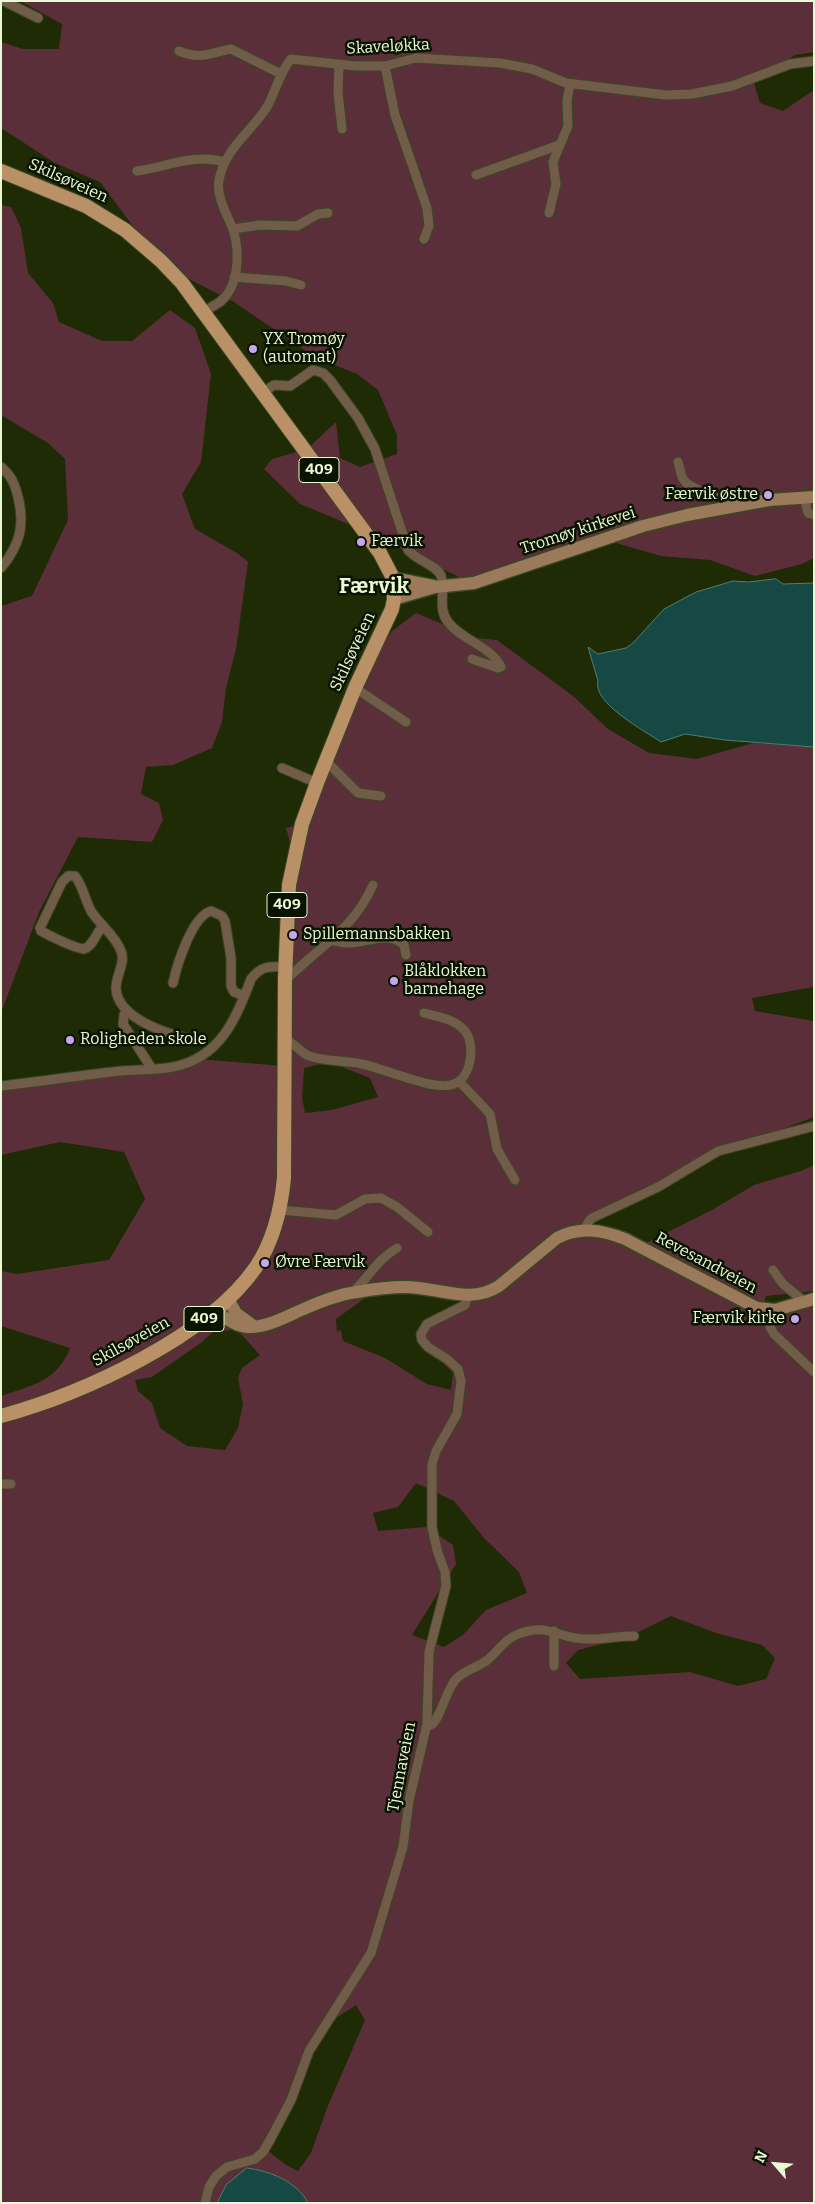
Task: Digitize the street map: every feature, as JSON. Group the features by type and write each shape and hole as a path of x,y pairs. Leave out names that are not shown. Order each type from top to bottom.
{"main road":[{"name":"Skilsøveien","path":"1,171 78,202 125,230 165,265 203,312 380,553 397,579 398,598 355,688 317,783 294,853 289,885 285,972 284,1178 280,1210 275,1229 263,1256 248,1277 228,1299 172,1341 119,1371 66,1395 1,1416"},
{"name":"Tromøy kirkevei","path":"398,598 438,586 474,583 643,526 732,506 809,497"},
{"name":"Tromøy kirkevei","path":"397,579 438,586"},
{"name":"Revesandveien","path":"214,1310 241,1326 256,1326 329,1299 356,1292 407,1287 428,1288 468,1296 489,1292 557,1238 568,1232 584,1230 609,1233 625,1239 757,1308 768,1310 809,1301"},
{"path":"228,1299 236,1313 256,1326"}],"street":[{"path":"4,1 38,18"},
{"path":"179,51 196,56 210,55 231,49 281,74"},
{"name":"Skaveløkka","path":"203,312 223,299 230,290 237,257 233,229 219,191 219,181 224,162 267,106 281,74 291,59 339,65 385,66 416,58 500,63 532,69 552,79 570,84 666,95 692,94 732,86 790,64 814,60"},
{"path":"339,65 338,93 342,128"},
{"path":"385,66 395,115 427,208 429,226 424,239"},
{"path":"549,213 556,184 553,162 568,126 567,100 570,84"},
{"path":"476,175 559,145"},
{"path":"137,171 190,160 214,159 224,162"},
{"path":"233,229 260,225 297,226 318,214 328,213"},
{"path":"234,277 301,285"},
{"path":"262,393 274,384 290,386 313,370 323,373 330,380 358,418 375,449 408,550 418,560 437,570 441,575 438,586 447,622 493,657 501,667 498,668 472,659"},
{"path":"678,462 682,478 686,483 709,496 730,496 732,506"},
{"path":"1,467 14,482 21,509 22,522 17,545 1,568"},
{"name":"Tromøy kirkevei","path":"809,497 808,513 814,515"},
{"path":"355,688 406,722"},
{"path":"326,761 358,793 381,796"},
{"path":"282,768 317,783"},
{"path":"103,926 97,932 90,946 84,949 54,939 41,931 43,919 65,878 75,876 80,882 92,913 115,939 123,956 116,992 126,1011 168,1034 186,1039 198,1039"},
{"path":"1,1086 122,1070 174,1067 188,1062 211,1048 231,1027 250,979 261,968 268,966 285,972 289,977 355,917 364,905 373,885"},
{"path":"173,983 182,950 203,916 211,911 222,916 225,921 231,958 231,986 234,992 244,996"},
{"path":"330,940 346,943 373,939 396,939 404,945 406,955"},
{"path":"126,1011 124,1024 152,1069"},
{"path":"285,1039 307,1055 322,1060 361,1064 433,1084 454,1085 466,1073 470,1061 471,1050 466,1032 454,1021 424,1013"},
{"path":"459,1081 490,1114 497,1149 515,1180"},
{"name":"Revesandveien","path":"584,1230 592,1218 658,1187 718,1151 814,1126"},
{"path":"280,1210 336,1215 365,1199 381,1198 397,1207 428,1232"},
{"path":"356,1292 356,1289 368,1277 381,1258 397,1248"},
{"path":"773,1270 783,1284 809,1301"},
{"name":"Tjennaveien","path":"205,2203 209,2187 216,2176 227,2168 255,2159 263,2152 291,2100 309,2051 360,1974 371,1953 400,1861 414,1778 427,1724 429,1652 446,1586 445,1572 436,1550 432,1527 432,1464 436,1451 457,1414 461,1381 458,1369 447,1359 428,1347 422,1340 421,1334 427,1324 465,1305 468,1296"},
{"path":"768,1310 770,1327 774,1334 814,1372"},
{"path":"1,1484 11,1484"},
{"path":"427,1724 431,1725 437,1720 445,1696 456,1679 486,1661 512,1637 524,1631 540,1628 587,1639 634,1636"},
{"path":"554,1631 554,1666"}],"shaded area":[{"path":"20,1 814,1 814,52 795,55 754,83 760,103 783,111 814,90 814,558 802,564 755,576 710,560 661,556 616,543 569,551 476,585 346,523 300,504 264,469 272,459 307,449 336,422 340,458 360,467 397,454 397,435 378,390 357,374 313,356 234,302 191,280 152,252 100,182 55,163 1,128 1,42 23,49 59,49 62,24"},
{"path":"1,205 11,207 21,228 28,273 53,303 59,322 102,341 132,341 170,310 195,328 211,374 201,462 182,494 195,529 237,553 248,562 236,649 226,688 222,722 212,748 173,765 146,767 141,794 159,803 163,820 152,842 78,837 39,912 1,1013 1,606 32,596 68,520 65,459 48,443 1,415"},
{"path":"416,613 476,638 497,640 573,696 608,729 649,753 697,759 753,743 814,747 814,987 752,998 755,1011 814,1021 814,1117 733,1148 585,1224 644,1244 712,1210 754,1185 801,1171 814,1165 814,1291 766,1296 764,1303 742,1303 814,1305 814,2203 308,2203 304,2197 226,2185 217,2203 1,2203 1,1396 33,1385 51,1375 65,1359 70,1348 1,1326 1,1271 17,1274 109,1260 145,1199 124,1152 60,1142 1,1155 1,1085 155,1069 198,1059 283,1066 293,853 286,828 294,826 309,808 364,673 391,632","holes":["329,1062 370,1078 378,1097 332,1110 305,1113 302,1097 304,1068","412,1290 462,1300 424,1326 418,1339 453,1373 451,1390 427,1384 385,1358 343,1341 341,1330 337,1332 336,1319 365,1298","231,1330 240,1333 260,1355 242,1368 238,1378 243,1404 238,1428 225,1450 187,1446 160,1428 152,1403 138,1391 135,1380 152,1377 202,1342 213,1332","416,1483 454,1501 484,1538 519,1572 527,1593 486,1610 463,1635 444,1647 412,1635 456,1564 453,1545 426,1527 378,1531 373,1513 398,1507","671,1616 716,1633 762,1645 775,1658 766,1679 738,1686 690,1672 580,1679 566,1663 578,1650 626,1638","356,2005 365,2020 327,2108 311,2153 298,2171 286,2165 267,2150 306,2062 330,2022"]}],"water":[{"path":"776,579 783,584 814,583 814,747 725,740 685,734 661,742 621,716 603,698 598,689 598,681 588,647 598,654 626,648 633,643 664,609 696,592 733,581 748,582"},
{"path":"247,2168 282,2178 297,2189 308,2203 217,2203 226,2185"}],"place":[{"name":"YX Tromøy (automat)","path":"253,349"},
{"name":"Færvik østre","path":"768,495"},
{"name":"Færvik","path":"361,542"},
{"name":"Spillemannsbakken","path":"293,935"},
{"name":"Blåklokken barnehage","path":"394,981"},
{"name":"Roligheden skole","path":"70,1040"},
{"name":"Øvre Færvik","path":"265,1263"},
{"name":"Færvik kirke","path":"795,1319"}],"district":[{"name":"Færvik","path":"374,587"}]}
